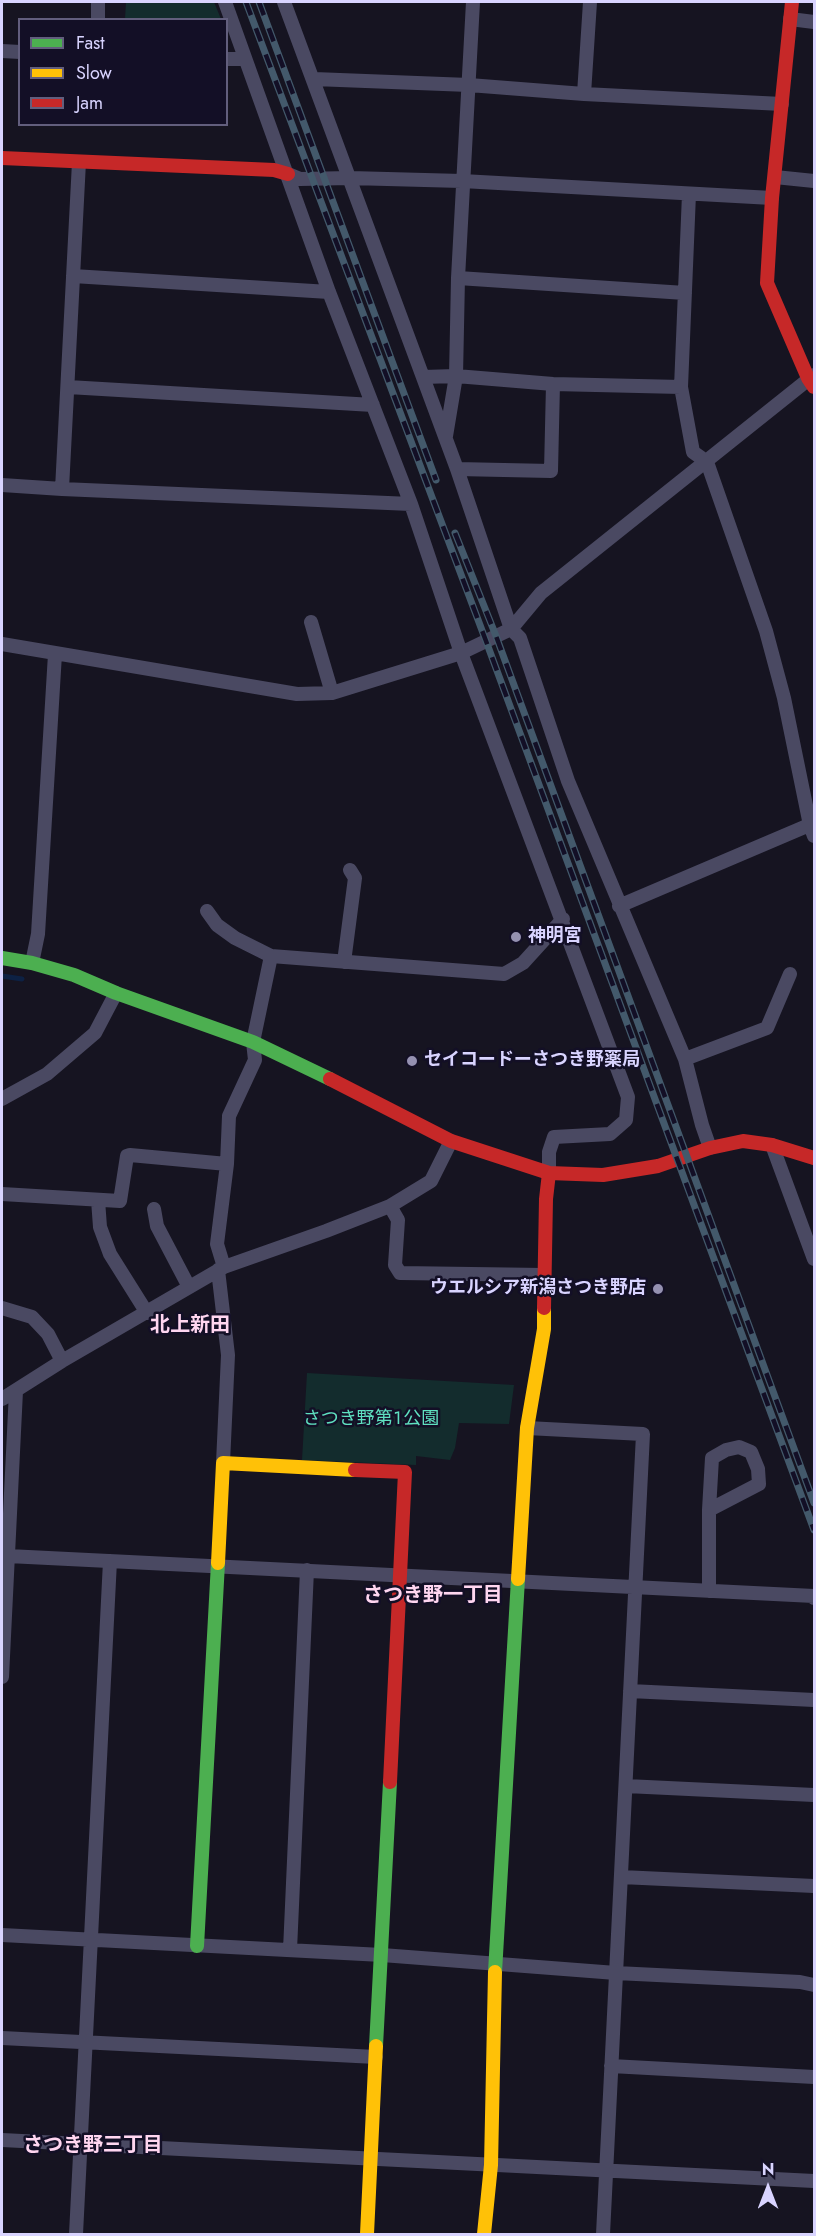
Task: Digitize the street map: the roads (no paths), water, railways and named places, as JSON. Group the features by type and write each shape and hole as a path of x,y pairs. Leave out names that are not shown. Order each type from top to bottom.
{"street":[{"path":"98,2 98,18"},
{"path":"225,2 329,292 411,504 461,653 628,1098 626,1120 610,1134 554,1137 549,1152 544,1329 527,1428 495,1964 490,2165 484,2235"},
{"path":"284,2 458,469 511,629 520,638 568,781 685,1059 710,1148"},
{"path":"445,438 456,376 462,181 473,2"},
{"path":"584,94 590,2"},
{"path":"2,644 297,694 332,693 461,653 511,629 541,593 812,380 767,283 772,198 792,2"},
{"path":"790,19 814,22"},
{"path":"2,51 18,52"},
{"path":"228,59 245,59"},
{"path":"314,79 469,85 584,94 782,104"},
{"path":"2,158 274,170 300,179 462,181 772,198"},
{"path":"62,489 79,162"},
{"path":"775,177 814,181"},
{"path":"619,906 813,828 784,698 766,631 706,462 693,452 681,387 688,194"},
{"path":"73,276 329,292"},
{"path":"458,278 685,293"},
{"path":"423,377 456,376 553,384 681,387"},
{"path":"458,469 550,471 553,384"},
{"path":"68,387 373,405"},
{"path":"2,484 62,489 411,504"},
{"path":"311,622 332,693"},
{"path":"33,963 38,934 55,654"},
{"path":"344,962 355,878 350,870"},
{"path":"207,911 218,925 235,938 271,956 504,974 523,963 563,920"},
{"path":"197,1946 228,1355 217,1244 227,1164 229,1116 255,1060 253,1042 271,956"},
{"path":"2,958 33,963 74,975 116,993 253,1042 354,1090 451,1141 549,1173 603,1175 658,1166 710,1148 743,1141 772,1145 814,1158"},
{"path":"685,1059 766,1028 790,974"},
{"path":"2,1099 47,1074 95,1033 116,993"},
{"path":"2,1399 62,1360 221,1269 390,1206 431,1180 451,1141"},
{"path":"772,1145 811,1239 814,1259"},
{"path":"2,1194 120,1201 127,1156 227,1164"},
{"path":"98,1200 100,1227 110,1254 147,1313"},
{"path":"390,1206 398,1220 395,1265 399,1274 544,1275"},
{"path":"154,1209 158,1226 189,1287"},
{"path":"2,1308 32,1317 48,1334 62,1360"},
{"path":"2,1677 16,1391"},
{"path":"527,1428 643,1434 603,2235"},
{"path":"709,1510 759,1484 758,1469 751,1452 739,1447 726,1450 712,1458 709,1510 709,1591"},
{"path":"223,1463 405,1472 367,2235"},
{"path":"8,1556 814,1596 814,1598"},
{"path":"76,2235 110,1561"},
{"path":"290,1950 307,1570"},
{"path":"630,1691 814,1700"},
{"path":"626,1786 814,1795"},
{"path":"621,1877 814,1886"},
{"path":"2,1935 382,1955 616,1973 800,1982 814,1985"},
{"path":"2,2038 376,2057"},
{"path":"611,2066 814,2077"},
{"path":"2,2140 814,2181"}],"waterway":[{"path":"2,976 22,979"}],"railway":[{"path":"246,2 486,641 814,1530"},
{"path":"259,2 436,480"},
{"path":"455,533 496,636 814,1503"}],"place":[{"name":"神明宮","path":"516,937"},
{"name":"セイコードーさつき野薬局","path":"412,1061"},
{"name":"ウエルシア新潟さつき野店","path":"658,1289"}],"district":[{"name":"北上新田","path":"190,1326"},
{"name":"さつき野一丁目","path":"433,1596"},
{"name":"さつき野三丁目","path":"93,2146"}],"park label":[{"name":"さつき野第１公園","path":"371,1420"}]}
